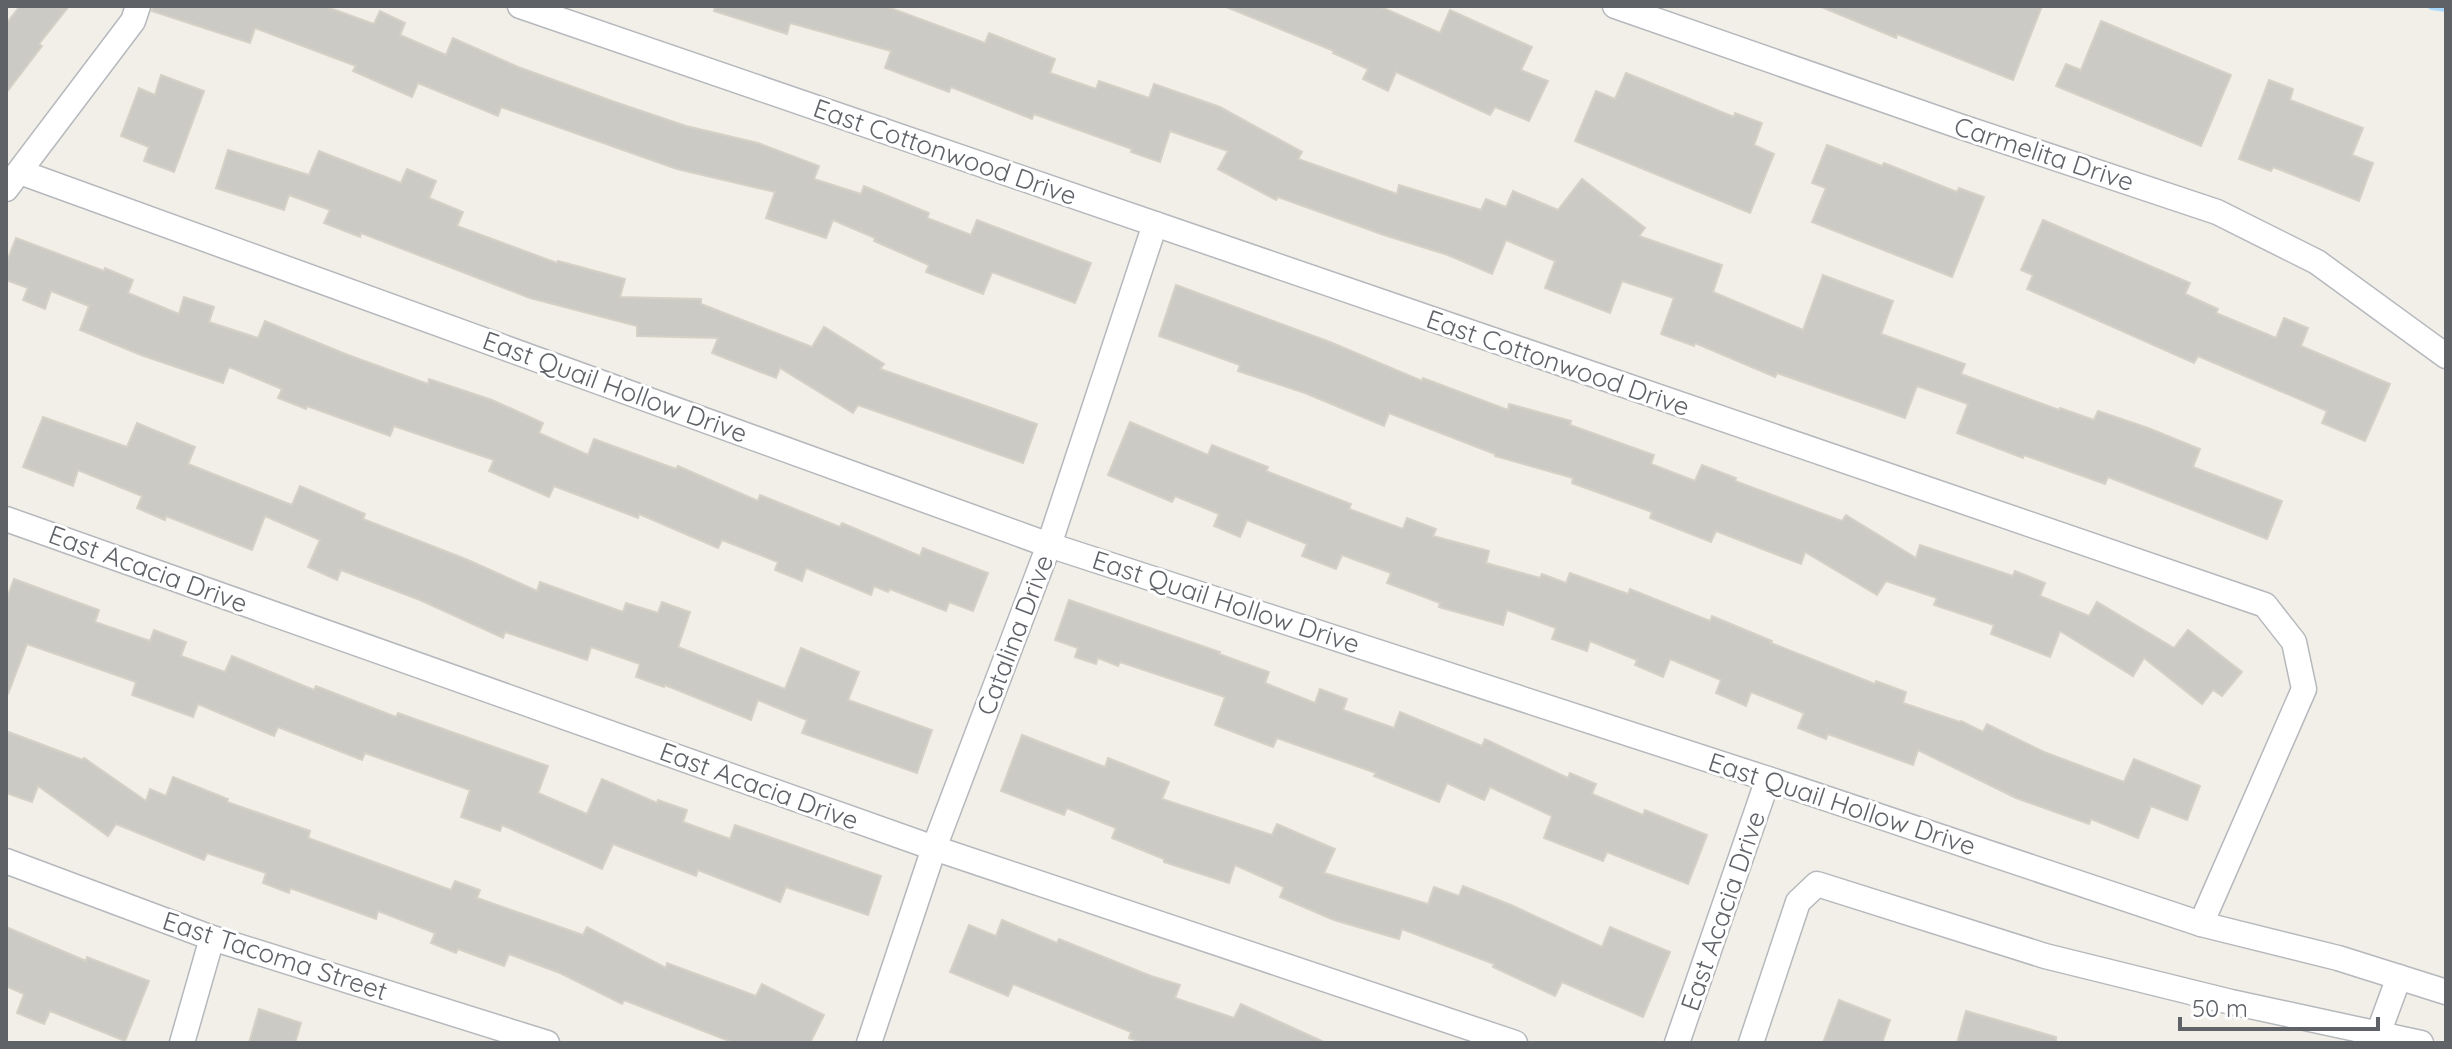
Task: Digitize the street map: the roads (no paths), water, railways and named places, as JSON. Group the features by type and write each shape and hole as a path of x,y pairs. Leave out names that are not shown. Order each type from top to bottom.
{"street":[{"path":"13,180 133,21 138,6"},
{"name":"East Cottonwood Drive","path":"520,6 2265,605 2294,642 2304,689 2201,924"},
{"name":"Carmelita Drive","path":"1615,6 2217,212 2317,262 2446,356"},
{"name":"East Quail Hollow Drive","path":"13,180 1049,545 1768,779 2201,924 2338,958 2446,992"},
{"name":"Catalina Drive","path":"869,1043 934,848 1049,545 1155,224"},
{"name":"East Acacia Drive","path":"6,519 934,848 1515,1043"},
{"name":"East Acacia Drive","path":"1677,1043 1768,779"},
{"name":"East Tacoma Street","path":"6,861 212,938 533,1041"},
{"path":"1751,1043 1798,902 1817,884 2045,956 2231,1002 2421,1043"},
{"path":"182,1043 212,938"},
{"path":"2378,1034 2399,977"}],"waterway":[{"path":"2432,6 2446,8"}]}
